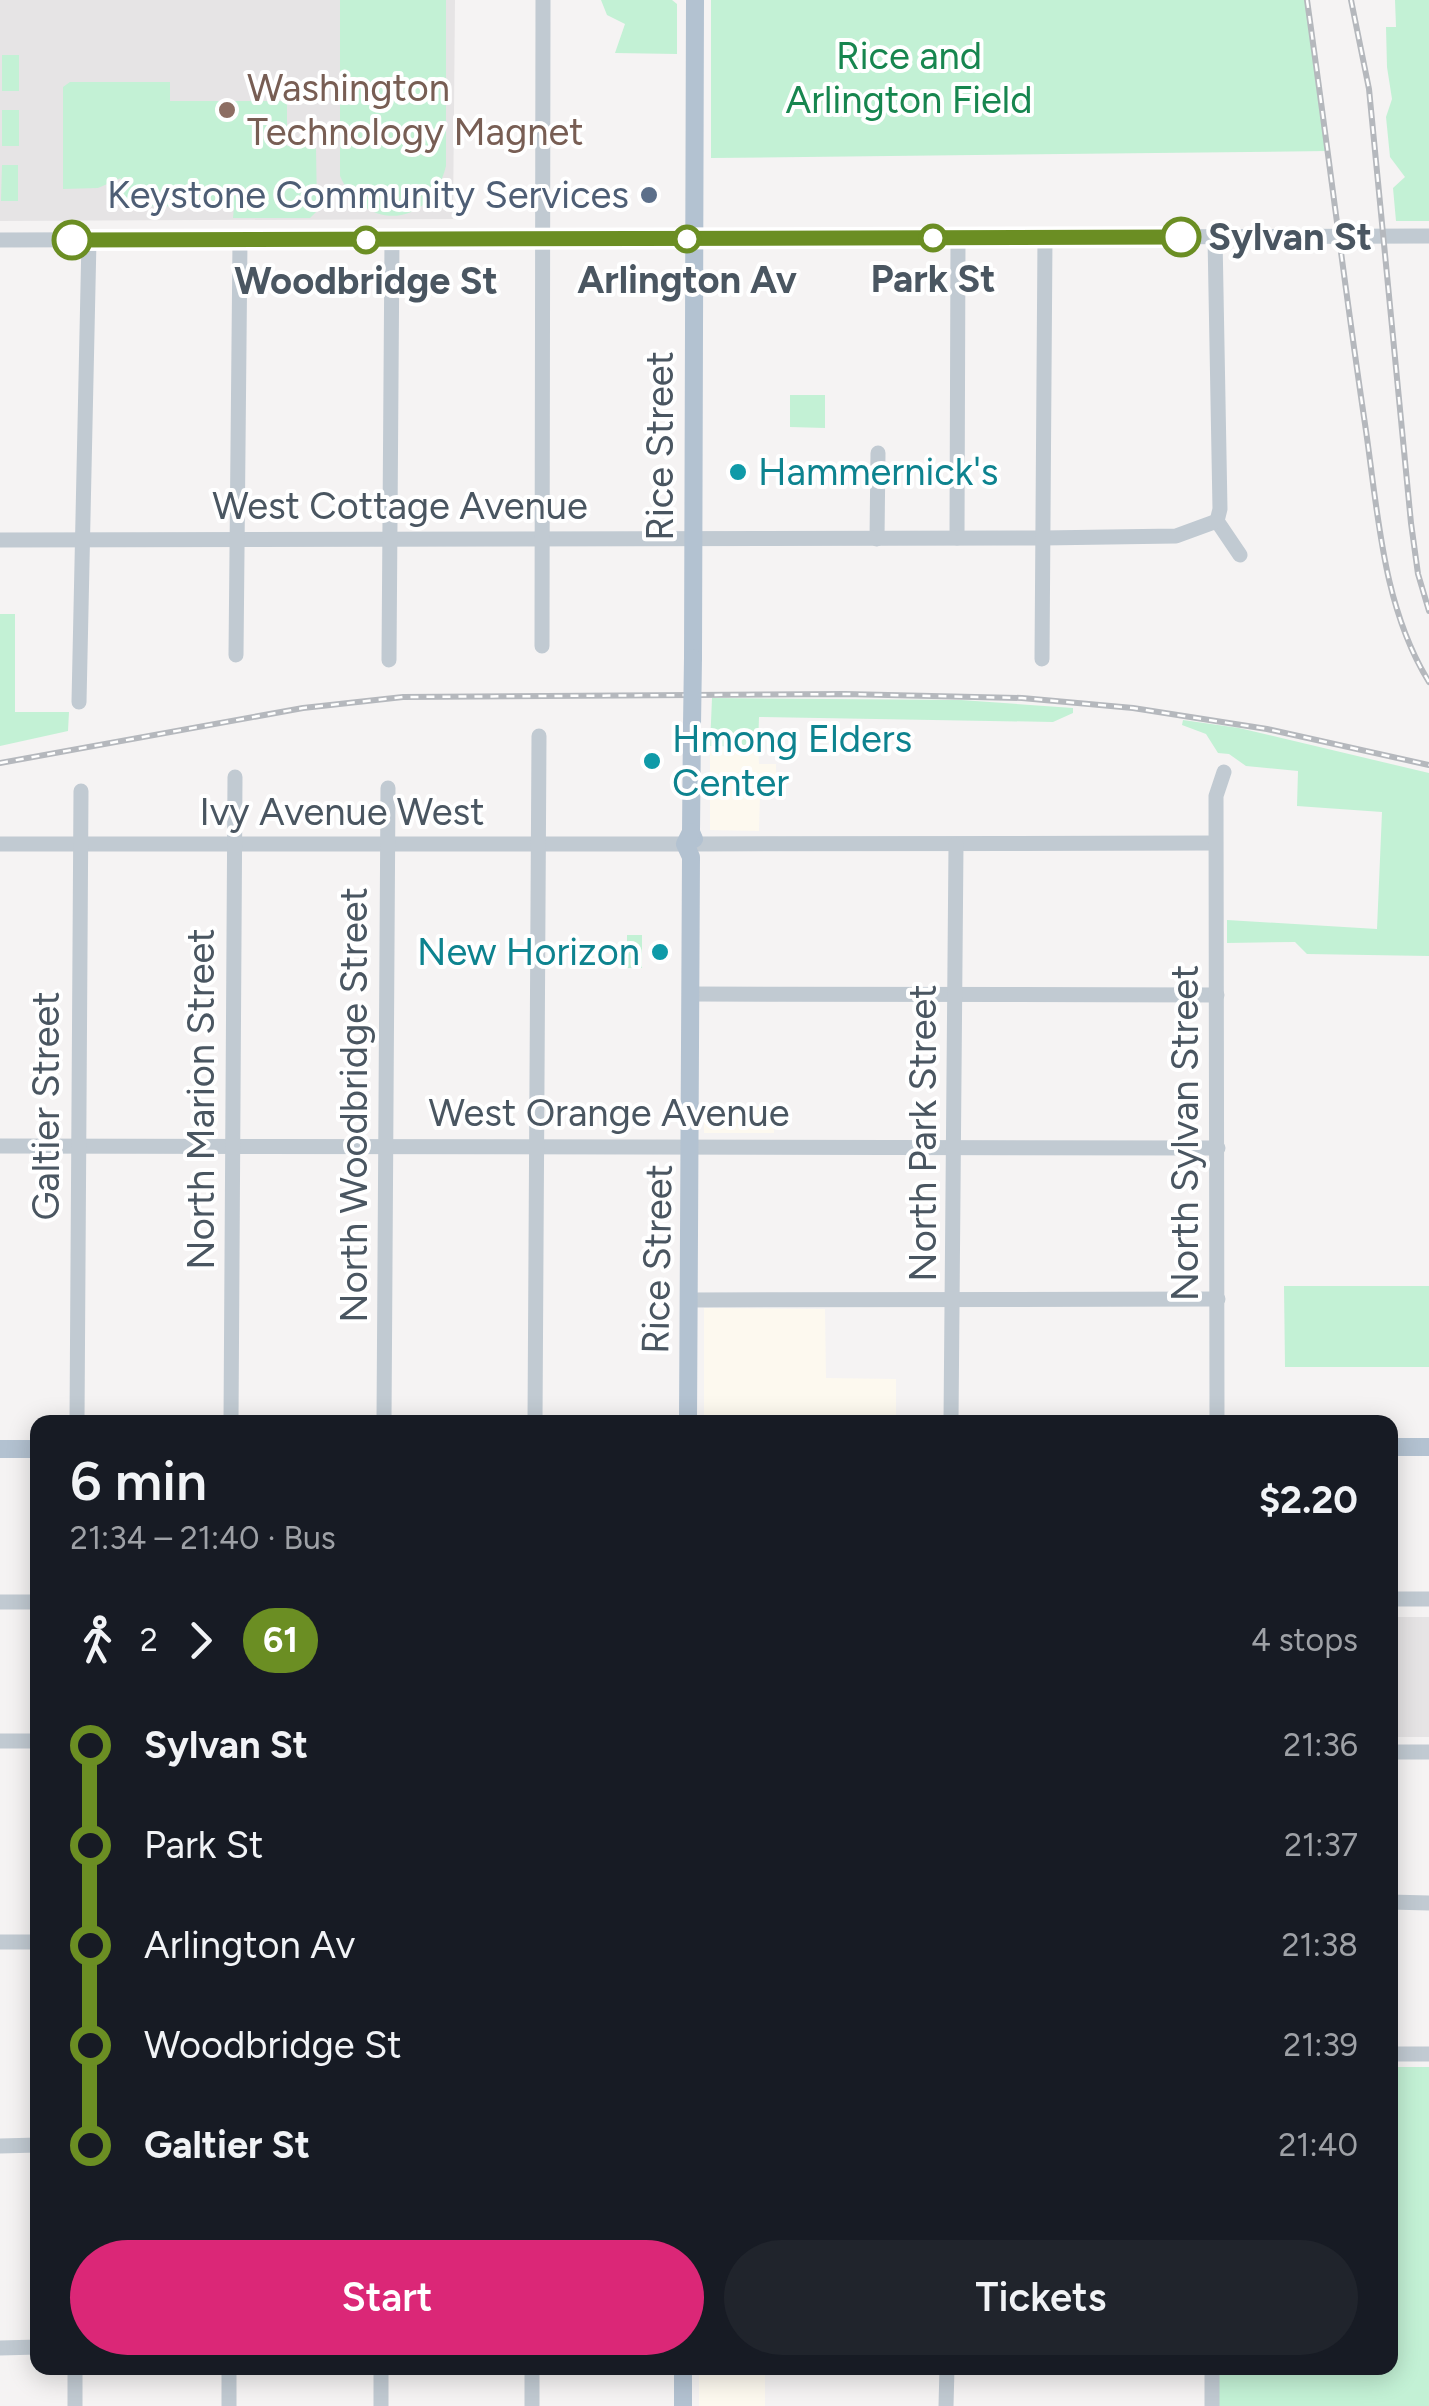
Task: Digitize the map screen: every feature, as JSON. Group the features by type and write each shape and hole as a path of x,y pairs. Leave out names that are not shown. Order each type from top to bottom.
{"main road":[{"name":"Rice Street","path":"688,1415 696,0"},
{"path":"1398,1447 1429,1448"},
{"path":"0,1449 30,1449"},
{"path":"683,2375 683,2406"}],"street":[{"path":"542,0 542,646"},
{"path":"0,240 1429,236"},
{"path":"1042,659 1045,237"},
{"path":"1215,237 1220,509 1217,521 1240,556"},
{"path":"957,538 958,238"},
{"path":"79,702 89,240"},
{"path":"236,655 240,240"},
{"path":"389,660 392,240"},
{"path":"877,540 878,453"},
{"name":"West Cottage Avenue","path":"0,540 1176,536 1217,521"},
{"path":"535,1415 539,736"},
{"name":"North Sylvan Street","path":"1217,1415 1216,796 1224,772"},
{"name":"North Marion Street","path":"231,1415 236,776"},
{"name":"North Woodbridge Street","path":"384,1415 388,788"},
{"name":"Galtier Street","path":"78,1415 80,791"},
{"name":"Ivy Avenue West","path":"0,844 1216,842"},
{"name":"North Park Street","path":"951,1415 956,844"},
{"path":"692,994 1217,995"},
{"name":"West Orange Avenue","path":"0,1146 1218,1148"},
{"path":"690,1300 1218,1299"},
{"path":"1398,1599 1429,1599"},
{"path":"0,1602 30,1602"},
{"path":"0,1741 30,1741"},
{"path":"1398,1752 1429,1752"},
{"path":"1398,1902 1429,1902"},
{"path":"0,1942 30,1942"},
{"path":"1398,2054 1429,2054"},
{"path":"0,2146 30,2146"},
{"path":"0,2348 30,2347"},
{"path":"75,2375 75,2406"},
{"path":"229,2375 229,2406"},
{"path":"380,2406 381,2375"},
{"path":"532,2375 532,2406"},
{"path":"946,2406 947,2375"},
{"path":"1212,2375 1212,2406"}],"shaded area":[{"name":"Washington Technology Magnet","path":"0,0 455,0 453,219 0,221"},
{"path":"710,746 758,747 759,764 776,764 776,793 760,794 759,831 710,830"},
{"path":"774,1106 774,1133 704,1133 704,1107"},
{"path":"704,1308 825,1309 826,1378 896,1379 896,1415 704,1415"},
{"path":"1398,1617 1429,1617 1429,1737 1398,1737"},
{"path":"699,2375 765,2375 765,2406 699,2406"}],"green space":[{"path":"340,0 446,0 446,166 427,201 397,216 365,207 351,195 340,176"},
{"path":"601,0 672,0 677,4 677,54 615,53 625,24 607,15"},
{"name":"Rice and Arlington Field","path":"711,0 1307,0 1328,151 711,158"},
{"path":"1395,0 1429,0 1429,221 1396,221 1393,188 1405,177 1390,157 1386,117 1392,99 1386,27 1396,27"},
{"path":"2,55 19,55 19,91 2,91"},
{"path":"70,82 170,82 170,101 287,101 287,146 316,147 317,211 310,218 233,218 234,207 121,206 121,178 98,188 63,189 63,87"},
{"path":"2,110 19,110 19,146 2,146"},
{"path":"2,165 18,165 18,201 1,201"},
{"path":"790,395 825,395 825,428 790,427"},
{"path":"0,614 15,614 15,712 69,712 68,731 0,746"},
{"path":"712,698 961,700 1073,708 1073,713 1053,722 759,717 758,747 710,746"},
{"path":"1183,720 1239,728 1429,773 1429,956 1307,954 1295,942 1227,943 1227,920 1377,929 1382,812 1297,806 1298,771 1246,766 1229,754 1218,753 1206,734 1182,725"},
{"path":"627,935 642,935 642,968 627,968"},
{"path":"1284,1286 1429,1286 1429,1367 1285,1367"},
{"path":"1398,2067 1429,2067 1429,2406 1217,2406 1217,2375 1398,2375"}],"railway":[{"path":"1307,0 1384,557 1401,622 1429,682"},
{"path":"1351,0 1369,89 1411,523 1418,574 1429,611"},
{"path":"0,763 303,708 403,697 845,694 1022,698 1133,708 1267,729 1429,765"}],"bus line":[{"name":"61","path":"72,240 1181,237"}],"place":[{"name":"Washington Technology Magnet","path":"227,110"},
{"name":"Keystone Community Services","path":"649,195"},
{"name":"Sylvan St","path":"1181,237"},
{"name":"Park St","path":"933,238"},
{"name":"Arlington Av","path":"687,239"},
{"name":"Woodbridge St","path":"366,240"},
{"name":"Hammernick's","path":"738,472"},
{"name":"Hmong Elders Center","path":"652,761"},
{"name":"New Horizon","path":"660,952"}]}
